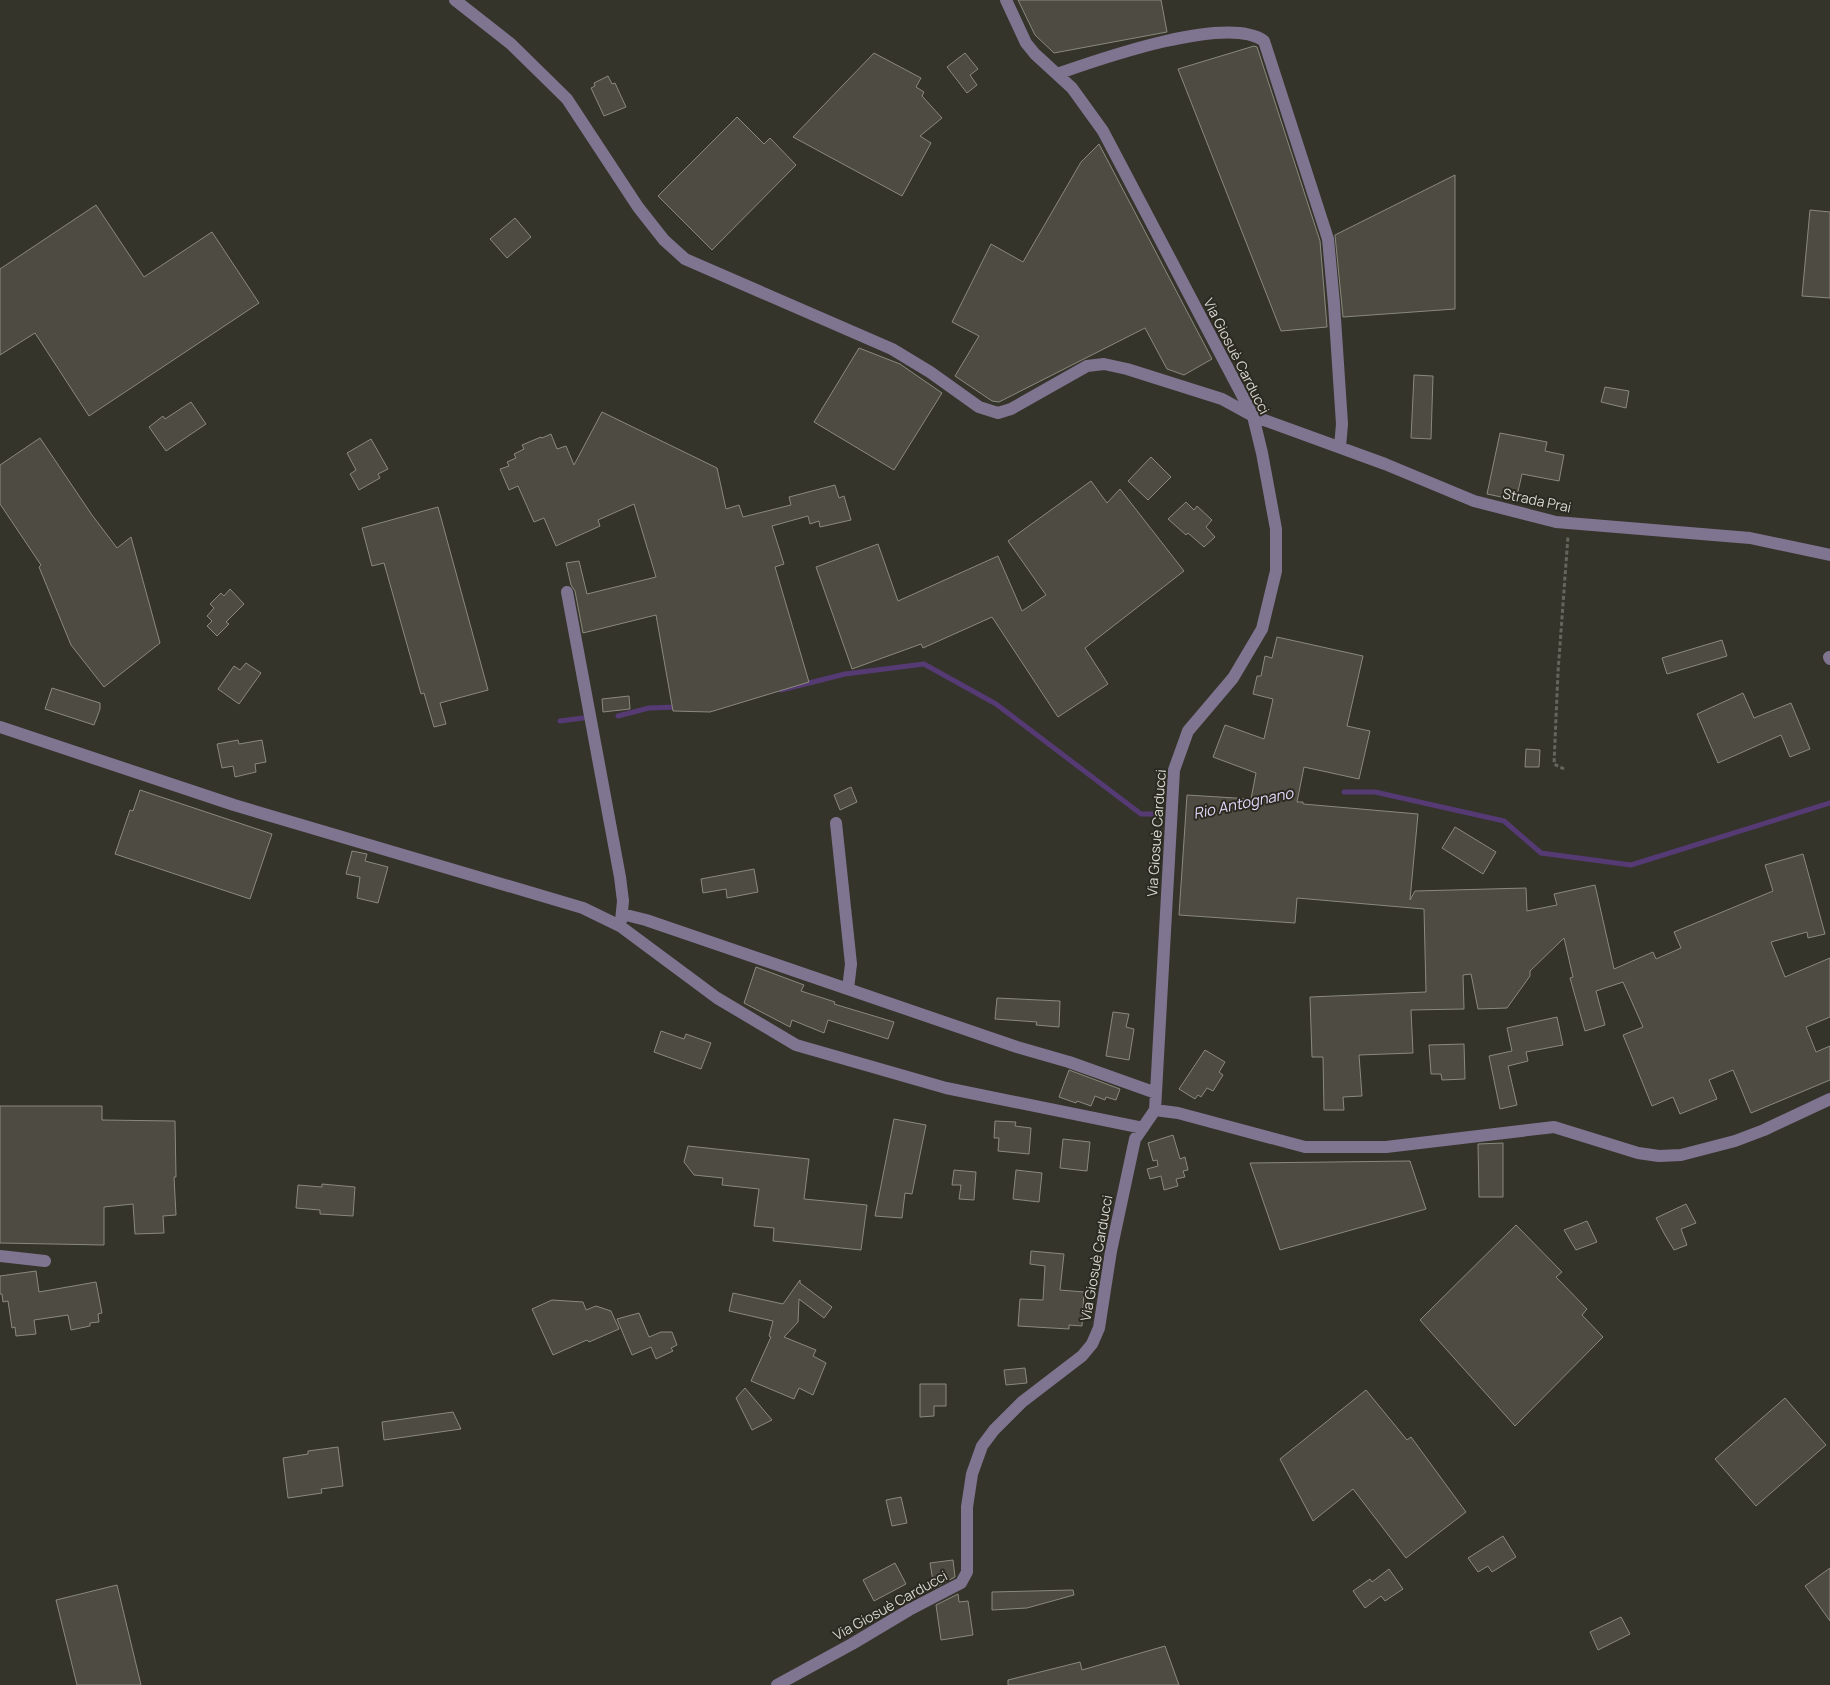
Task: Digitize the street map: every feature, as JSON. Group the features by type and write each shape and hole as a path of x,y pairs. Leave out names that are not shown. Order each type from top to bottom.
{"street":[{"name":"Strada Prai","path":"455,0 511,44 567,99 638,207 664,240 685,259 892,349 989,411 998,413 1011,409 1087,366 1104,364 1127,369 1222,399 1253,416 1340,447 1474,501 1530,516 1570,523 1750,538 1830,555"},
{"name":"Via Giosuè Carducci","path":"777,1685 961,1582 967,1572 968,1499 972,1474 982,1446 994,1430 1022,1402 1082,1356 1092,1344 1099,1328 1111,1251 1135,1139 1155,1110 1174,770 1188,731 1233,678 1262,629 1276,571 1276,529 1253,416 1103,131 1072,88 1035,54 1026,43 1006,0"},
{"path":"1057,74 1095,61 1192,35 1211,32 1245,33 1257,35 1264,41 1328,239 1342,424 1340,447"},
{"path":"567,592 620,877 623,901 621,920"},
{"path":"0,727 234,805 621,920 646,920 1156,1093"},
{"path":"836,823 851,964 848,989"},
{"path":"621,920 716,998 796,1045 946,1088 1143,1128"},
{"path":"1155,1110 1178,1113 1305,1147 1386,1147 1554,1127 1638,1154 1659,1156 1681,1154 1735,1141 1764,1130 1830,1099"},
{"path":"0,1256 45,1261"}],"path":[{"path":"1564,769 1554,764 1558,672 1570,523"}],"building":[{"path":"1018,0 1161,0 1167,32 1054,53 1035,35"},
{"path":"1254,46 1257,47 1320,241 1327,327 1281,331 1178,69"},
{"path":"874,53 921,78 916,87 924,92 922,96 942,118 920,136 931,143 902,196 793,137"},
{"path":"965,53 978,69 970,75 977,85 967,93 947,67"},
{"path":"608,76 612,84 615,83 626,107 604,116 591,88 595,86 594,83"},
{"path":"737,117 764,144 770,138 796,165 712,250 658,196"},
{"path":"1099,144 1212,359 1184,375 1167,369 1145,328 999,402 992,401 955,376 979,336 952,322 991,244 1023,262 1081,162"},
{"path":"1455,175 1455,309 1343,317 1335,235"},
{"path":"96,205 144,277 212,232 259,303 89,416 35,333 0,355 0,269"},
{"path":"1810,210 1830,212 1830,298 1802,296"},
{"path":"515,218 531,237 507,258 490,239"},
{"path":"859,348 900,364 942,393 894,470 814,422"},
{"path":"1414,375 1433,376 1431,439 1411,438"},
{"path":"1605,387 1629,391 1626,408 1601,402"},
{"path":"191,402 206,424 166,451 149,427 163,416 165,419"},
{"path":"602,412 717,468 726,509 739,505 743,517 791,505 789,497 835,485 839,498 844,496 851,520 820,527 819,521 810,524 808,516 772,526 784,564 775,567 809,682 710,712 673,711 656,615 583,633 575,591 571,585 566,563 579,561 587,594 656,577 634,504 598,520 600,526 556,546 544,518 534,522 518,486 509,490 500,469 509,466 507,462 516,458 514,454 524,449 522,445 551,434 557,449 566,446 574,465"},
{"path":"1500,433 1547,442 1545,451 1564,455 1559,481 1522,474 1516,500 1487,494"},
{"path":"40,438 92,515 117,548 131,537 160,643 104,687 71,645 39,567 41,565 0,504 0,465"},
{"path":"371,439 388,469 378,474 380,478 359,490 350,474 356,470 347,453"},
{"path":"1151,457 1171,477 1148,500 1128,481"},
{"path":"1091,481 1107,503 1120,489 1184,571 1085,648 1108,684 1058,717 992,617 923,648 921,644 852,669 816,567 878,544 898,601 998,556 1022,611 1046,595 1008,541"},
{"path":"1186,502 1194,510 1197,506 1212,520 1206,527 1215,537 1204,547 1188,533 1186,535 1168,519"},
{"path":"438,507 488,690 440,703 446,724 434,727 424,693 421,694 384,563 372,566 362,528"},
{"path":"230,589 244,604 226,622 229,624 217,636 207,626 212,621 207,616 214,608 210,604 221,593 224,596"},
{"path":"1277,637 1363,656 1347,726 1370,731 1359,779 1304,767 1297,802 1418,814 1410,900 1415,891 1526,888 1527,911 1557,905 1554,894 1595,885 1614,969 1653,952 1656,959 1681,948 1674,932 1773,891 1765,865 1803,854 1825,934 1808,938 1807,932 1771,942 1785,977 1830,958 1830,1017 1806,1027 1816,1052 1830,1046 1830,1080 1751,1113 1733,1070 1709,1080 1717,1099 1680,1114 1673,1097 1652,1106 1623,1035 1643,1027 1623,982 1596,991 1605,1025 1585,1031 1570,978 1573,977 1564,938 1530,971 1530,976 1507,1008 1478,1009 1471,974 1463,975 1464,1009 1411,1010 1413,1053 1359,1055 1362,1096 1343,1097 1344,1110 1324,1110 1323,1057 1312,1057 1310,997 1426,992 1424,909 1297,898 1295,923 1179,915 1187,795 1251,799 1256,773 1213,757 1225,725 1264,739 1273,699 1253,694 1257,676 1261,676 1265,656 1272,658"},
{"path":"1722,640 1727,656 1667,674 1662,658"},
{"path":"246,663 261,673 239,704 218,689 234,666 240,670"},
{"path":"52,688 100,703 100,709 94,725 45,709"},
{"path":"1743,693 1754,718 1791,703 1810,749 1790,757 1781,735 1718,763 1697,714"},
{"path":"629,696 630,709 603,712 602,699"},
{"path":"238,740 239,744 262,740 266,762 255,764 256,772 235,777 233,766 222,768 217,744"},
{"path":"1526,749 1540,750 1539,767 1525,767"},
{"path":"851,787 857,802 840,810 834,795"},
{"path":"140,790 272,834 250,899 115,854 130,810 133,811"},
{"path":"1455,827 1496,852 1483,874 1442,848"},
{"path":"352,851 367,854 365,861 388,867 378,903 357,898 360,877 346,874"},
{"path":"754,869 758,892 727,898 726,889 703,893 701,879"},
{"path":"756,967 804,985 801,991 835,1002 834,1004 894,1022 888,1039 828,1020 824,1033 792,1020 790,1027 744,1003"},
{"path":"997,998 1060,1001 1059,1027 1036,1025 1037,1022 995,1019"},
{"path":"1113,1012 1129,1014 1126,1027 1134,1029 1129,1060 1106,1056"},
{"path":"1557,1017 1563,1045 1526,1052 1528,1061 1508,1066 1517,1105 1500,1109 1489,1056 1512,1051 1507,1028"},
{"path":"661,1031 684,1039 686,1034 711,1043 701,1069 654,1052"},
{"path":"1464,1044 1465,1079 1442,1080 1441,1074 1431,1074 1429,1045"},
{"path":"1205,1050 1225,1062 1219,1072 1223,1075 1213,1091 1207,1088 1201,1097 1198,1095 1195,1099 1179,1089"},
{"path":"1069,1070 1120,1089 1116,1100 1106,1097 1105,1100 1095,1096 1091,1106 1059,1097"},
{"path":"0,1106 102,1106 102,1120 175,1121 176,1177 174,1177 176,1215 163,1216 164,1233 135,1234 133,1204 104,1207 104,1245 0,1243"},
{"path":"894,1119 926,1125 912,1194 905,1193 902,1218 875,1216"},
{"path":"995,1121 1016,1122 1015,1126 1031,1128 1029,1154 998,1151 999,1138 994,1138"},
{"path":"1173,1135 1180,1159 1185,1157 1188,1170 1183,1171 1185,1177 1176,1179 1178,1186 1164,1190 1161,1176 1150,1179 1147,1169 1158,1166 1157,1160 1153,1161 1148,1143"},
{"path":"1063,1139 1090,1142 1087,1171 1060,1168"},
{"path":"1503,1143 1503,1197 1479,1197 1478,1144"},
{"path":"688,1146 809,1159 804,1199 867,1205 861,1250 773,1241 774,1228 754,1226 759,1189 722,1185 723,1178 694,1175 684,1162"},
{"path":"1410,1161 1426,1209 1280,1250 1250,1163"},
{"path":"954,1170 976,1172 974,1200 959,1199 961,1185 952,1185"},
{"path":"1016,1170 1042,1173 1039,1202 1013,1199"},
{"path":"322,1184 355,1187 353,1216 320,1214 320,1210 296,1208 298,1185 322,1187"},
{"path":"1686,1204 1696,1223 1681,1229 1687,1245 1674,1250 1656,1218"},
{"path":"1587,1221 1597,1242 1576,1250 1564,1230"},
{"path":"1516,1225 1562,1272 1556,1277 1587,1309 1582,1315 1603,1337 1515,1426 1420,1320"},
{"path":"1031,1251 1064,1254 1060,1290 1084,1292 1082,1326 1069,1325 1069,1329 1018,1326 1020,1299 1043,1300 1045,1266 1030,1264"},
{"path":"36,1271 39,1292 96,1282 102,1313 98,1314 99,1322 90,1323 90,1326 71,1330 68,1315 34,1320 36,1334 16,1336 15,1327 12,1328 8,1301 3,1302 2,1294 0,1294 0,1276"},
{"path":"800,1280 800,1283 832,1307 824,1318 799,1299 798,1322 784,1337 816,1350 813,1356 826,1363 813,1395 799,1388 794,1399 751,1381 771,1337 769,1336 773,1321 729,1311 733,1293 783,1304"},
{"path":"552,1300 583,1302 586,1310 596,1306 611,1311 619,1329 553,1355 532,1309"},
{"path":"639,1313 649,1337 661,1332 672,1332 677,1345 671,1348 673,1351 656,1359 651,1347 632,1355 617,1319"},
{"path":"1025,1368 1027,1383 1006,1385 1004,1370"},
{"path":"920,1384 946,1384 946,1406 934,1406 934,1416 920,1417"},
{"path":"745,1388 772,1420 752,1430 736,1398"},
{"path":"1366,1390 1407,1440 1411,1437 1466,1512 1406,1558 1353,1489 1313,1521 1280,1459"},
{"path":"1785,1398 1826,1445 1756,1506 1715,1459"},
{"path":"453,1412 461,1429 384,1440 382,1422"},
{"path":"338,1447 343,1486 321,1489 322,1493 288,1498 283,1458 308,1454 308,1451"},
{"path":"901,1497 907,1523 892,1526 886,1500"},
{"path":"1503,1536 1516,1557 1492,1572 1488,1566 1478,1572 1468,1558"},
{"path":"953,1560 955,1577 934,1588 930,1563"},
{"path":"895,1563 906,1584 874,1601 863,1580"},
{"path":"1830,1568 1830,1621 1805,1586"},
{"path":"1389,1569 1403,1589 1385,1601 1381,1596 1365,1608 1353,1591 1370,1579 1372,1582"},
{"path":"117,1585 141,1685 77,1685 56,1600"},
{"path":"1073,1590 1074,1595 1027,1608 992,1610 992,1592"},
{"path":"958,1594 959,1602 968,1601 973,1635 941,1640 936,1605"},
{"path":"1621,1617 1630,1634 1598,1650 1590,1632"},
{"path":"1165,1646 1179,1685 1008,1685 1008,1680 1080,1662 1082,1670"}],"waterway":[{"path":"781,690 845,674 924,664 996,704 1141,814 1158,814"},
{"path":"618,716 649,708 679,707"},
{"name":"Rio Antognano","path":"560,721 583,718"},
{"path":"1344,792 1375,792 1504,821 1541,853 1631,865 1830,803"}]}
